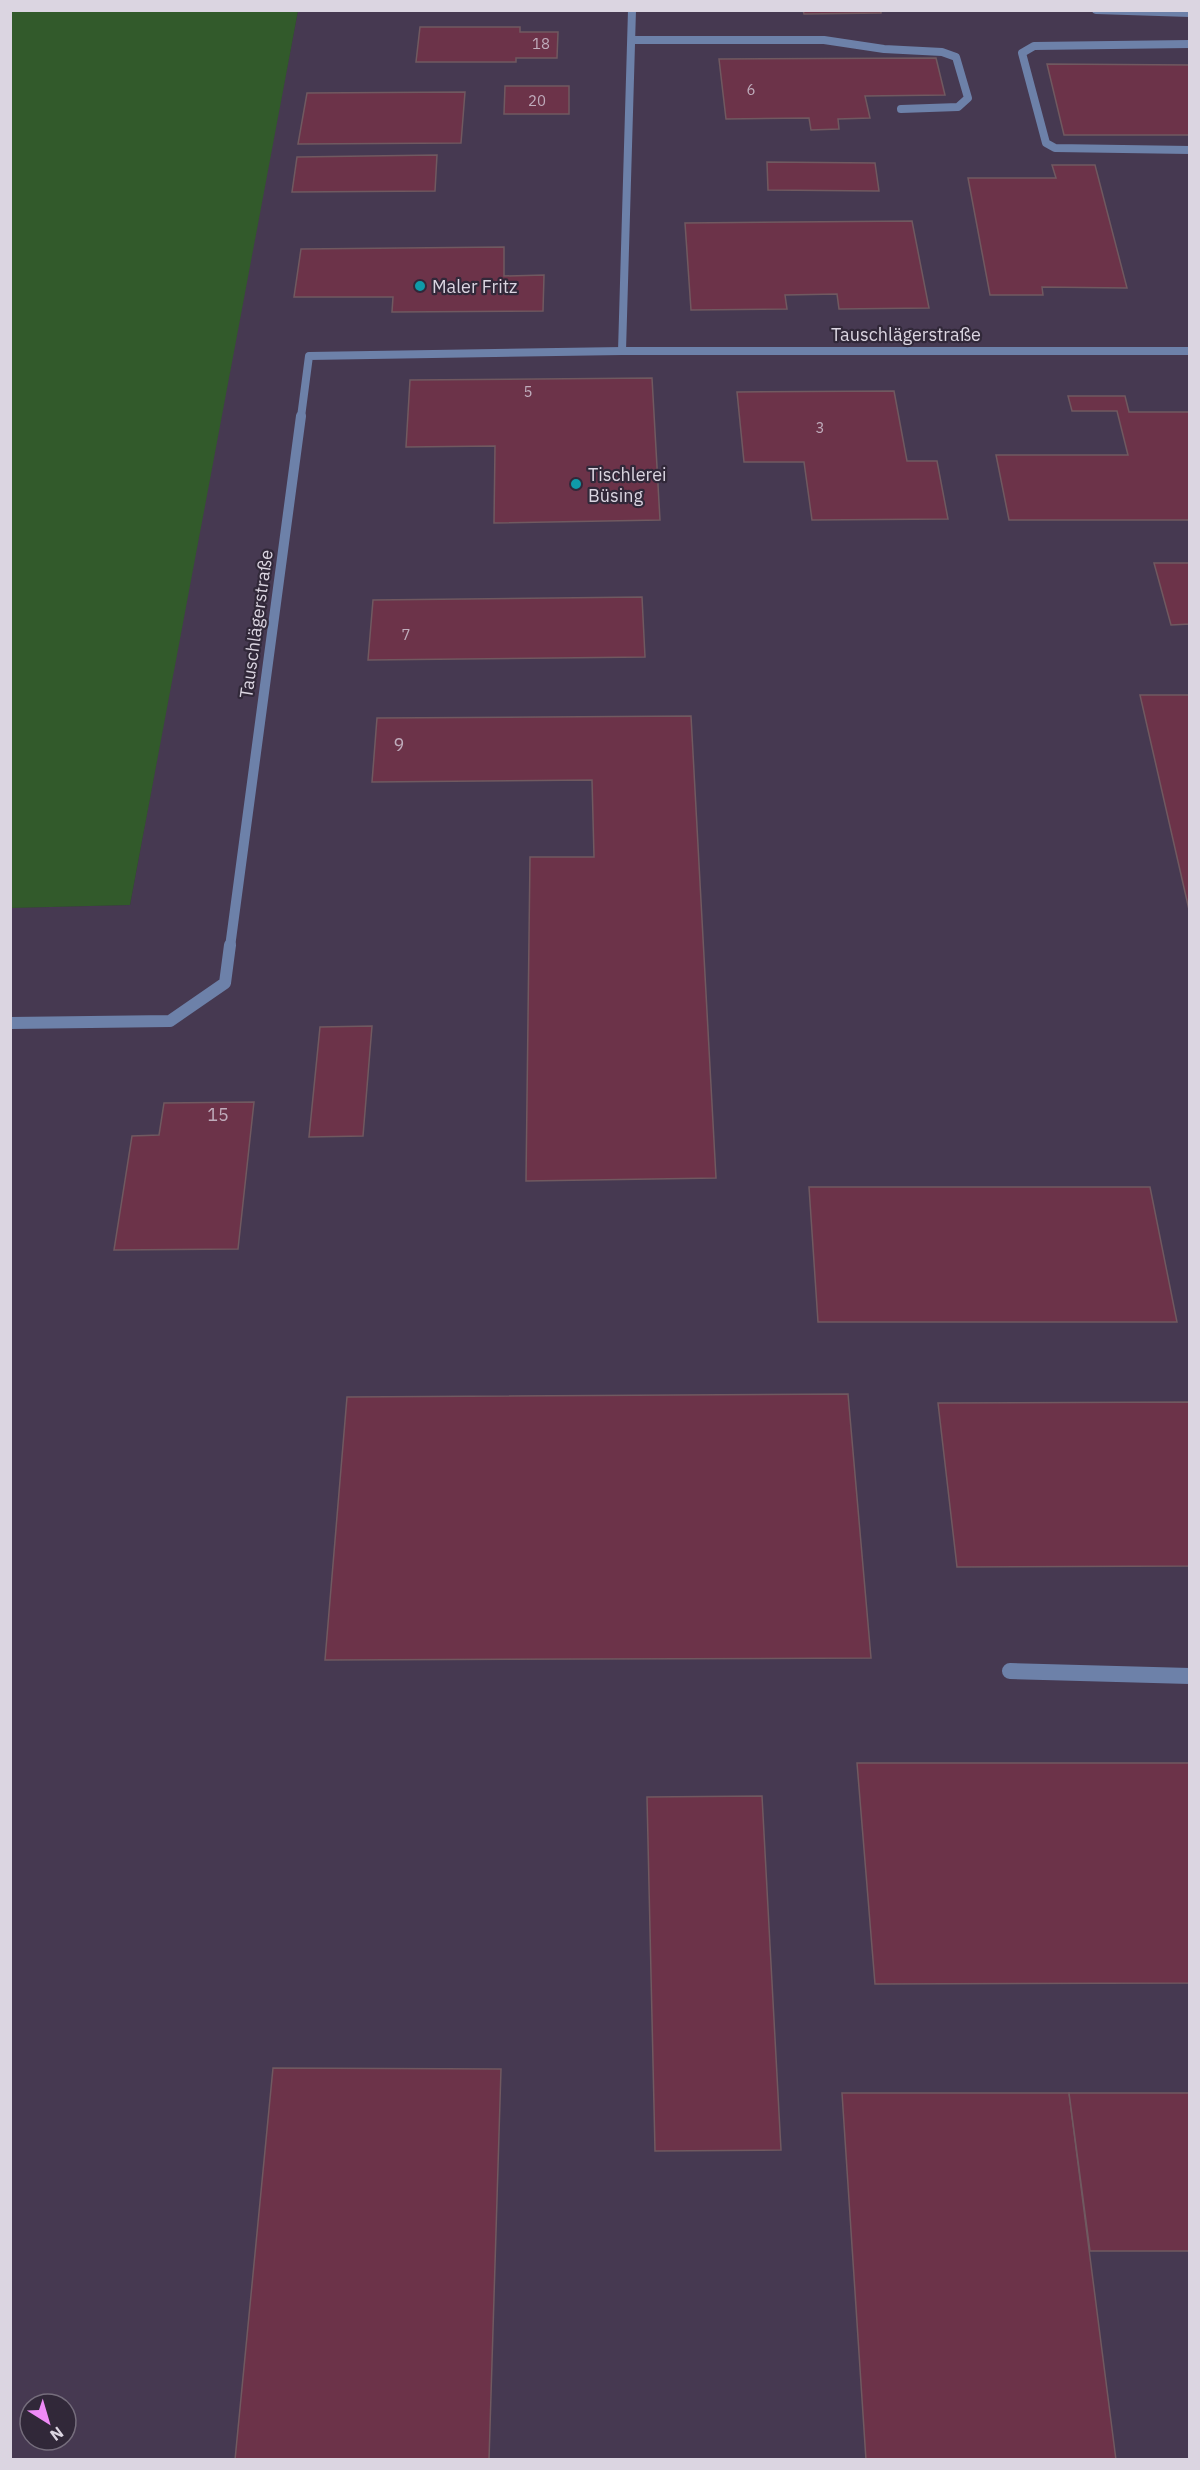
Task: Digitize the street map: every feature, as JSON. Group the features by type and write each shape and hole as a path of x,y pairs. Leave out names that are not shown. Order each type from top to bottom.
{"street":[{"path":"622,351 632,10"},
{"path":"1096,10 1190,13"},
{"path":"632,40 824,40 884,49 942,52 956,57 968,98 958,107 902,109"},
{"path":"1190,44 1034,46 1022,53 1046,143 1054,148 1190,150"},
{"name":"Tauschlägerstraße","path":"10,1023 170,1021 225,983 309,356 622,351 1190,351"},
{"path":"1010,1671 1190,1676"}],"shaded area":[{"path":"298,11 1189,11 1189,2459 11,2459 10,908 130,905 235,336"}],"green space":[{"path":"10,11 298,11 130,905 11,908"}],"building":[{"path":"803,10 881,10 881,13 804,14"},
{"path":"420,27 520,27 520,32 558,32 557,58 516,58 516,62 416,62"},
{"path":"936,58 945,95 865,96 870,118 838,119 839,129 811,130 809,118 726,119 719,59"},
{"path":"1047,64 1190,65 1190,135 1064,135"},
{"path":"505,86 569,86 569,114 504,114"},
{"path":"465,92 461,143 298,144 307,93"},
{"path":"437,155 435,191 292,192 297,157"},
{"path":"767,162 875,163 879,191 768,190"},
{"path":"1052,165 1095,165 1127,288 1042,287 1043,295 990,295 968,178 1056,178"},
{"path":"912,221 929,308 839,309 837,294 785,295 787,309 691,310 685,223"},
{"name":"Maler Fritz","path":"504,247 504,276 544,275 543,311 392,312 393,297 294,297 301,249"},
{"name":"Tischlerei Büsing","path":"652,378 660,520 494,523 495,446 406,447 410,380"},
{"path":"894,391 907,461 937,461 948,519 812,520 804,462 744,462 737,392"},
{"path":"1068,396 1125,396 1129,412 1190,412 1190,520 1009,520 996,455 1128,455 1117,411 1072,411"},
{"path":"1154,563 1190,563 1190,624 1171,625"},
{"path":"642,597 645,657 368,660 373,600"},
{"path":"1140,695 1190,695 1190,914"},
{"path":"691,716 716,1178 526,1181 530,857 594,857 592,780 372,782 377,718"},
{"path":"372,1026 363,1136 309,1137 320,1027"},
{"path":"254,1102 238,1249 114,1250 132,1136 159,1135 164,1103"},
{"path":"809,1187 1150,1187 1177,1322 818,1322"},
{"path":"848,1394 871,1658 325,1660 347,1397"},
{"path":"1190,1402 1190,1566 957,1567 938,1403"},
{"path":"857,1763 1190,1763 1190,1983 875,1984"},
{"path":"762,1796 781,2150 655,2151 647,1797"},
{"path":"273,2068 501,2069 489,2460 235,2460"},
{"path":"842,2093 1069,2093 1116,2460 866,2460"},
{"path":"1069,2093 1190,2093 1190,2251 1090,2251"}],"place":[{"name":"Maler Fritz","path":"420,286"},
{"name":"Tischlerei Büsing","path":"576,484"}]}
